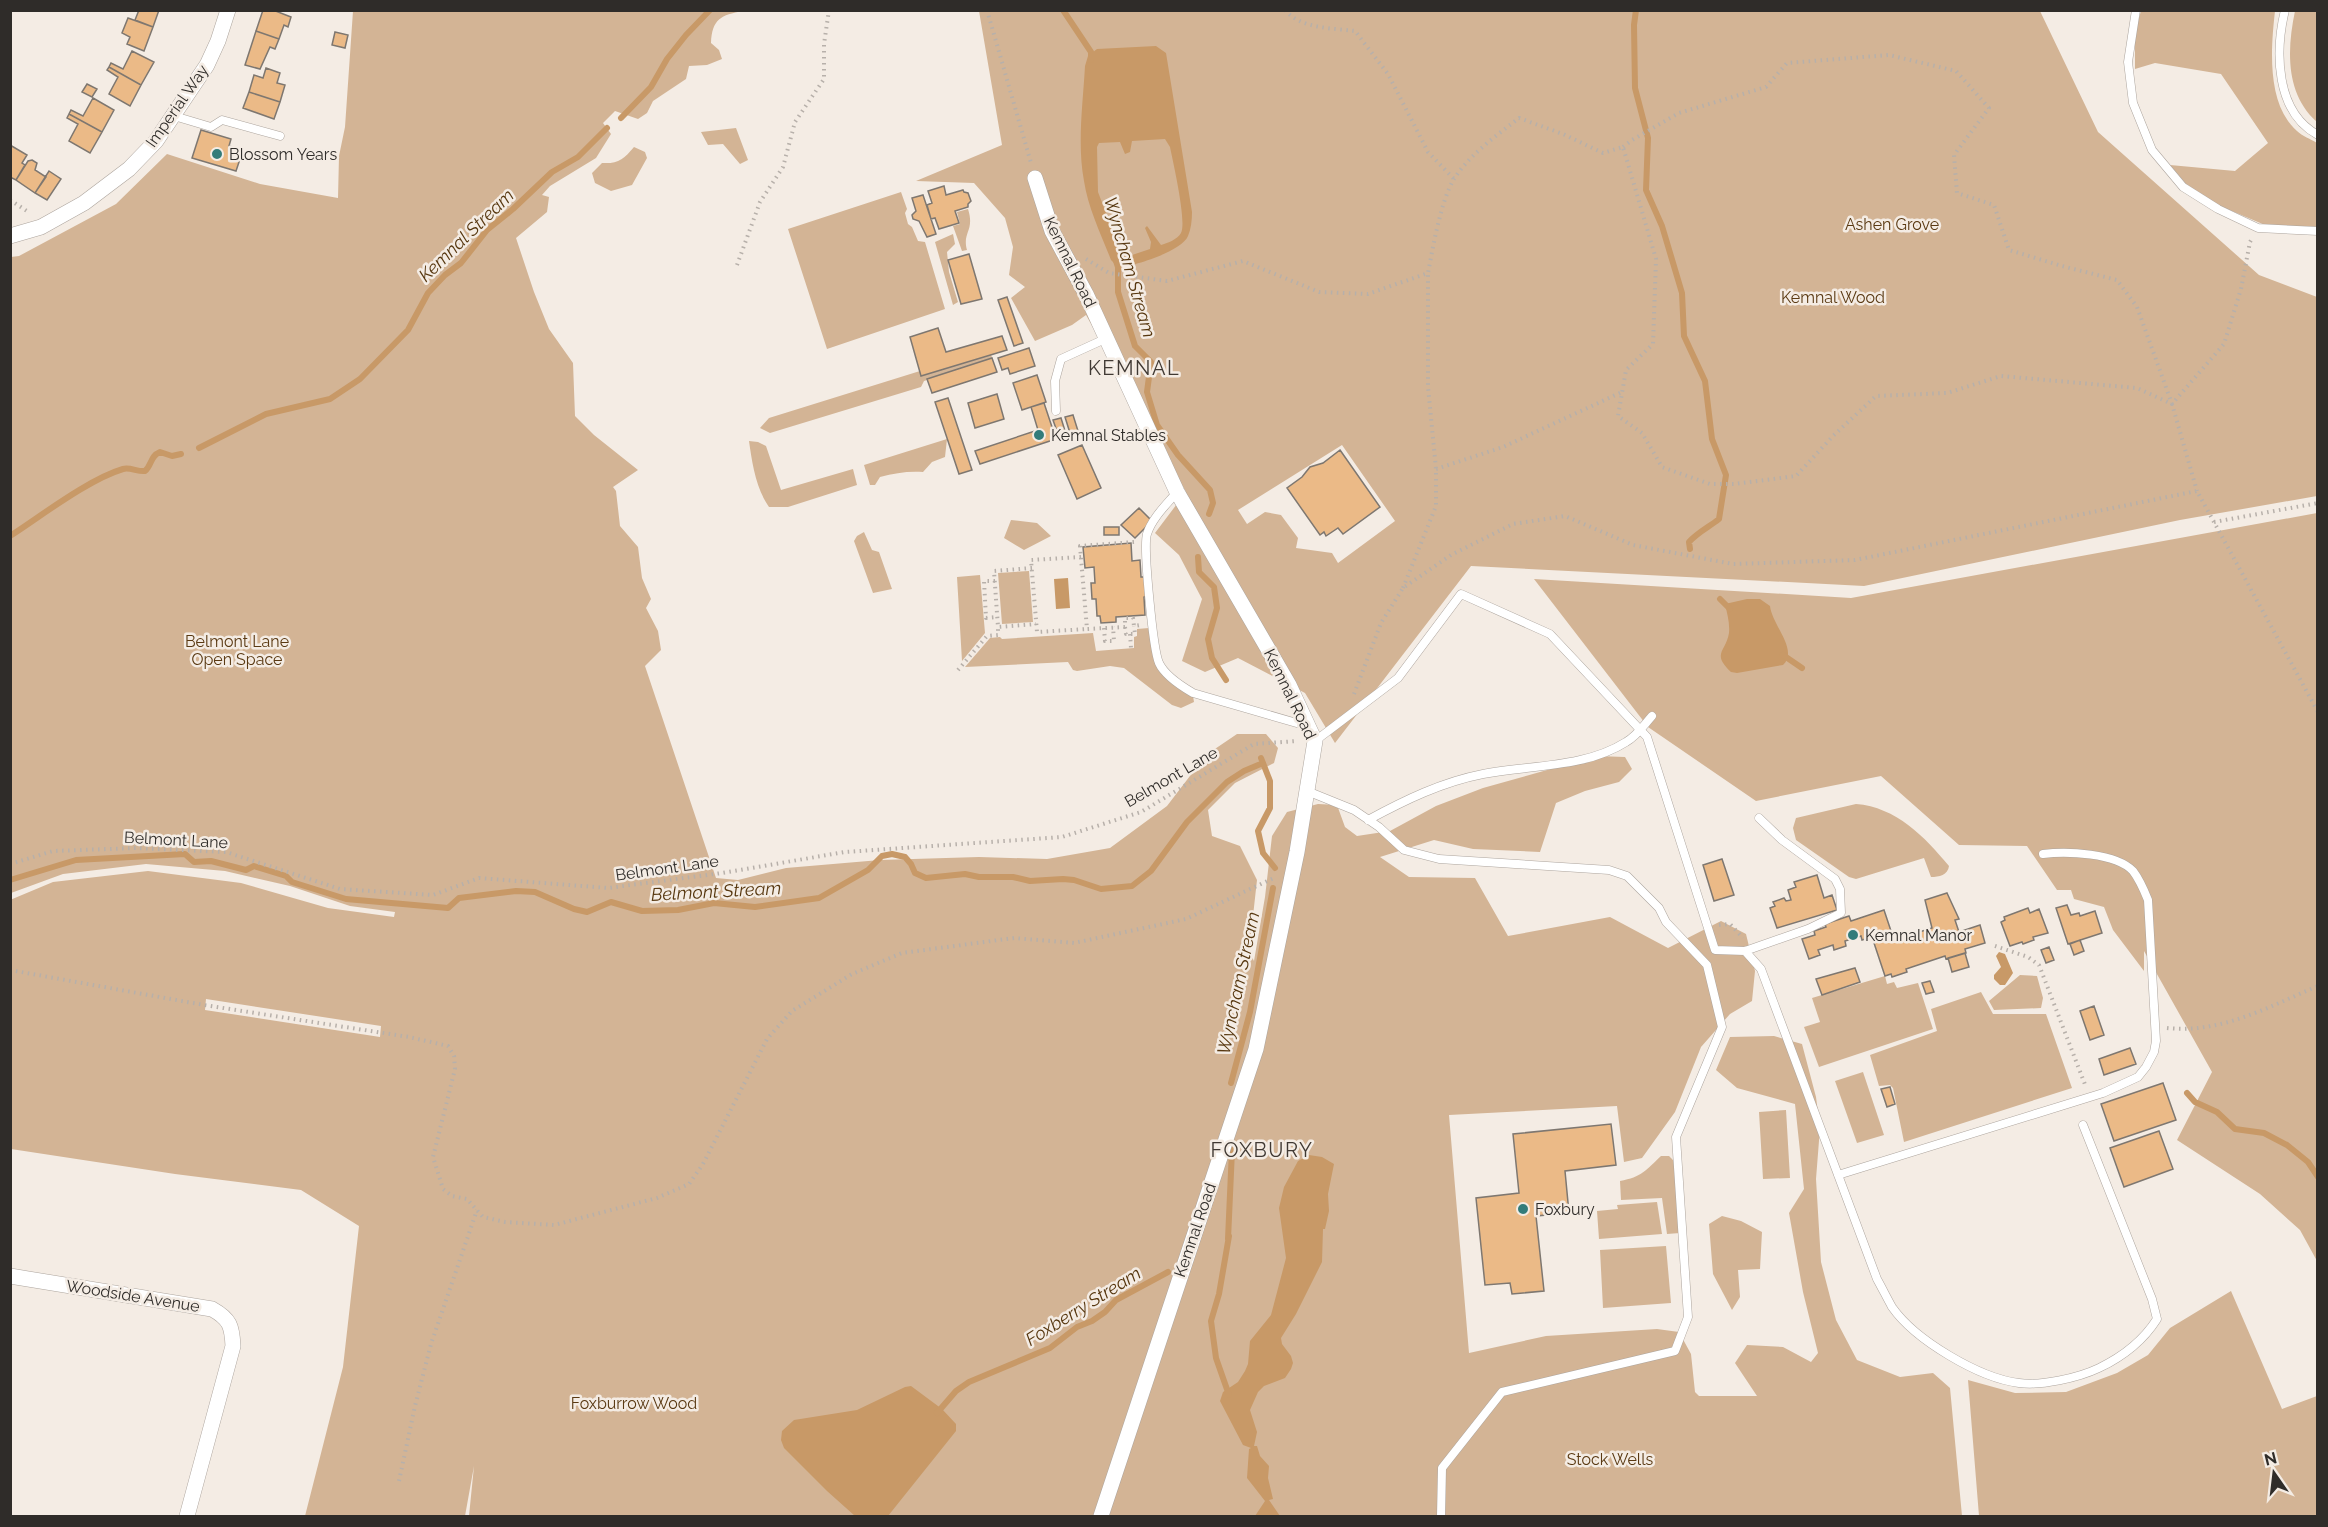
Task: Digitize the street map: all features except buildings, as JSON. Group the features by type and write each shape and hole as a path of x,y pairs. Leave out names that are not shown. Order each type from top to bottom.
{"street":[{"name":"Imperial Way","path":"10,236 42,227 84,203 129,169 156,141 207,65 228,10"},
{"name":"Kemnal Road","path":"1035,178 1052,231 1086,294 1177,492 1289,685 1312,733 1307,791 1294,869 1256,1049 1101,1516"},
{"name":"Woodside Avenue","path":"10,1276 212,1309 225,1316 232,1331 233,1346 187,1516"}],"lane":[{"path":"2136,10 2128,62 2133,103 2152,150 2183,187 2218,209 2258,228 2318,231"},
{"path":"2286,10 2280,52 2284,90 2292,113 2318,135"},
{"path":"174,116 211,127 222,120 280,136"},
{"path":"1056,411 1055,381 1061,359 1105,339"},
{"path":"1177,492 1161,511 1147,534 1147,540 1152,624 1160,665 1181,687 1312,733 1398,678 1461,594 1550,634 1647,737 1715,950 1748,950 1841,913 1840,890 1835,879 1782,840 1759,818"},
{"path":"1368,820 1421,793 1449,783 1484,774 1582,759 1626,742 1652,716"},
{"path":"1307,791 1354,810 1404,850 1439,859 1609,870 1627,876 1659,908 1666,921 1707,965 1722,1027 1676,1137 1688,1317 1675,1351 1502,1392 1442,1468 1441,1516"},
{"path":"1838,1175 2090,1097 2124,1085 2142,1072 2154,1052 2155,1024 2148,900 2142,883 2132,870 2116,860 2071,854 2043,854"},
{"path":"1748,950 1761,969 1877,1279 1893,1308 1943,1352 1990,1377 2021,1384 2086,1374 2116,1359 2147,1334 2157,1319 2152,1299 2083,1125"}],"path":[{"path":"737,265 760,202 783,167 795,122 824,79 824,44 829,10"},
{"path":"987,10 1035,178"},
{"path":"1285,10 1294,20 1325,28 1355,31 1388,74 1428,152 1454,179"},
{"path":"1352,699 1382,623 1403,588 1436,506 1436,469 1428,387 1428,273 1439,221 1454,179 1485,144 1519,118 1563,134 1603,153 1623,147 1679,113 1766,87 1787,63 1889,56 1956,71 1989,108 1954,155 1957,193 1994,205 2009,250 2117,280 2137,307 2172,404 2197,491 2318,712"},
{"path":"1623,147 1656,259 1653,344 1626,370 1618,416 1642,433 1662,467 1712,484 1734,484 1796,476 1833,436 1876,396 1947,393 2001,376 2137,388 2172,404"},
{"path":"2172,404 2224,344 2241,289 2250,242 2258,228"},
{"path":"1109,273 1167,281 1243,261 1319,292 1368,294 1428,273"},
{"path":"1436,469 1503,447 1622,392"},
{"path":"1403,588 1451,555 1513,524 1565,516 1633,545 1733,564 1855,560 2197,491"},
{"path":"2214,522 2318,503"},
{"path":"1087,629 1080,546 1147,540"},
{"path":"1081,557 1031,560 1037,632 1125,627"},
{"path":"958,670 987,636 998,634 994,571 1032,568"},
{"path":"995,581 984,582 986,618 996,617"},
{"path":"1125,618 1133,618 1135,634 1126,634 1125,627 1125,618"},
{"path":"998,627 1036,624"},
{"path":"1134,626 1152,624"},
{"path":"1104,628 1105,641 1114,641 1113,627"},
{"path":"1130,634 1131,648"},
{"name":"Belmont Lane","path":"10,864 53,851 137,848 226,852 340,889 433,895 479,878 608,888 722,873 845,852 1062,837 1141,812 1254,744 1297,742 1312,733"},
{"path":"10,970 204,1005 409,1037 448,1046 454,1056 455,1069 433,1157 443,1189 452,1196 467,1199 483,1217 505,1222 554,1225 622,1209 657,1198 689,1184 704,1164 767,1039 792,1011 852,974 902,953 1014,938 1074,943 1186,919 1294,869"},
{"path":"1718,925 1733,926 1748,950"},
{"path":"1995,946 2028,957 2039,965 2090,1097"},
{"path":"2155,1024 2189,1029 2218,1025 2318,986"},
{"path":"399,1481 431,1344 477,1209"}],"green space":[{"path":"353,11 743,11 723,17 713,28 711,43 719,50 722,59 707,65 689,66 686,79 653,101 647,113 638,119 615,111 603,123 611,134 596,158 550,186 542,195 549,197 547,212 516,238 549,329 573,363 575,416 594,435 638,470 613,487 616,491 620,526 638,547 642,578 651,599 646,608 658,631 661,650 645,666 716,878 738,880 786,868 880,860 979,857 1047,859 1110,848 1167,806 1206,755 1237,734 1266,734 1278,748 1274,763 1235,783 1208,810 1212,836 1240,846 1257,880 1251,934 1246,946 1254,961 1272,836 1287,812 1318,804 1337,805 1345,827 1357,836 1390,831 1436,806 1483,788 1597,756 1625,757 1632,769 1619,782 1585,791 1556,803 1540,852 1473,849 1434,840 1380,857 1409,877 1475,878 1508,936 1610,917 1668,948 1721,921 1746,934 1755,971 1752,1001 1730,1014 1701,1047 1675,1112 1642,1158 1624,1162 1617,1106 1449,1115 1469,1353 1546,1336 1657,1329 1679,1332 1691,1354 1695,1392 1699,1396 1757,1396 1735,1363 1747,1345 1783,1347 1811,1362 1818,1353 1803,1292 1789,1213 1804,1189 1795,1104 1737,1088 1716,1070 1730,1037 1774,1036 1802,1044 1816,1097 1820,1128 1816,1179 1821,1262 1836,1320 1857,1360 1900,1377 1933,1373 1950,1388 1962,1516 469,1516 474,1466 465,1516 305,1516 343,1367 359,1226 301,1190 11,1149 10,900 53,882 148,871 241,883 328,908 394,917 395,912 350,906 290,886 225,871 146,864 63,874 11,893 11,257 19,256 116,204 167,154 260,184 338,198 339,156 345,127","holes":["206,999 381,1026 380,1037 205,1010"]},
{"name":"Kemnal Wood","path":"979,11 2040,11 2098,132 2259,275 2317,297 2317,496 2180,520 1864,586 1471,566 1335,743 1305,693 1238,658 1205,672 1182,661 1202,599 1179,555 1155,533 1186,492 1086,315 1072,325 1035,341 1011,298 1025,287 1009,275 1013,247 1005,218 974,183 916,181 1002,145","holes":["1342,445 1395,521 1338,563 1332,553 1296,548 1298,538 1281,515 1265,512 1247,524 1238,510"]},
{"path":"2141,11 2275,11 2272,58 2275,91 2287,120 2297,131 2317,143 2317,227 2265,225 2220,206 2186,184 2170,165 2235,171 2268,143 2221,74 2155,63 2135,69 2135,31"},
{"path":"2295,11 2317,11 2317,122 2299,98 2291,70 2291,40"},
{"path":"736,128 748,160 740,164 723,144 708,145 701,132"},
{"path":"634,147 645,152 647,158 632,185 611,191 595,183 592,173 602,163 620,160"},
{"path":"901,192 907,209 905,213 908,224 912,227 918,241 925,242 945,309 827,349 788,229"},
{"path":"968,209 970,222 966,239 967,250 962,251 953,226 960,224 957,212"},
{"path":"953,234 955,244 947,252 949,272 958,302 953,305 935,242"},
{"path":"991,354 992,358 924,381 921,387 770,433 760,428 769,418 920,371 921,376"},
{"path":"947,439 945,457 932,462 923,472 907,472 880,477 875,485 870,485 864,465"},
{"path":"749,441 766,446 781,490 853,469 857,485 788,507 769,507 758,484"},
{"path":"2317,513 2317,1261 2300,1230 2260,1194 2177,1140 2212,1072 2144,951 2144,971 2113,930 2104,907 2074,899 2071,890 2057,890 2027,846 1959,845 1881,776 1756,801 1648,727 1534,579 1851,598"},
{"path":"1011,520 1037,523 1051,536 1024,550 1004,538"},
{"path":"864,532 872,550 879,552 892,589 873,593 854,541"},
{"path":"1029,571 1033,622 1002,624 998,573"},
{"path":"980,575 985,633 962,661 957,577"},
{"path":"1149,628 1159,670 1171,683 1193,696 1194,702 1181,708 1172,705 1124,668 1110,666 1077,671 1073,670 1068,662 965,667 990,638 1093,633 1096,651 1134,648 1137,629"},
{"path":"1856,804 1884,811 1908,825 1930,844 1949,866 1947,872 1931,877 1924,858 1856,879 1849,877 1796,840 1793,828 1796,818"},
{"path":"2020,975 2037,976 2043,998 2041,1008 1994,1010 1989,1001"},
{"path":"1885,976 1887,984 1894,982 1897,988 1918,983 1933,1029 1819,1067 1804,1027 1820,1022 1812,998"},
{"path":"1981,992 1993,1014 2046,1014 2072,1088 1904,1142 1893,1088 1890,1085 1879,1086 1870,1055 1937,1031 1931,1009"},
{"path":"1863,1072 1884,1135 1857,1143 1835,1081"},
{"path":"1786,1110 1790,1178 1763,1179 1759,1112"},
{"path":"1661,1156 1669,1156 1675,1162 1680,1233 1667,1234 1662,1198 1621,1200 1620,1181 1639,1175"},
{"path":"1657,1202 1662,1234 1599,1239 1597,1211 1618,1209 1617,1205"},
{"path":"1722,1216 1741,1221 1762,1232 1760,1269 1738,1270 1740,1297 1732,1310 1713,1274 1709,1224"},
{"path":"1666,1246 1671,1303 1603,1308 1600,1250"},
{"path":"2231,1291 2282,1409 2317,1396 2317,1516 1979,1516 1968,1380 2015,1393 2066,1392 2117,1373 2148,1355 2170,1328"}],"shaded area":[{"path":"1156,46 1166,53 1192,212 1190,230 1184,242 1156,257 1118,267 1111,260 1095,221 1088,201 1082,167 1081,124 1085,66 1088,56 1097,49","holes":["1165,139 1170,147 1181,205 1181,233 1161,245 1147,226 1145,228 1151,242 1150,249 1126,257 1119,247 1098,192 1097,147 1099,143 1120,142 1125,154 1130,152 1132,141"]},
{"path":"1068,578 1070,608 1056,609 1054,579"},
{"path":"1747,599 1760,599 1770,606 1788,652 1783,665 1737,673 1731,672 1722,661 1721,652 1729,633 1725,604"},
{"path":"1999,952 2005,954 2013,973 2005,985 2000,985 1994,979 1994,975 2001,967 1996,956"},
{"path":"1309,1155 1322,1157 1334,1164 1328,1194 1329,1211 1325,1229 1323,1229 1322,1262 1296,1314 1281,1338 1282,1344 1291,1356 1293,1363 1291,1369 1285,1378 1264,1386 1258,1392 1250,1410 1257,1432 1254,1446 1257,1446 1260,1456 1269,1466 1268,1478 1273,1499 1269,1500 1280,1516 1255,1516 1265,1501 1247,1478 1249,1449 1251,1448 1243,1445 1220,1401 1223,1392 1238,1382 1245,1371 1248,1364 1250,1341 1271,1315 1286,1258 1279,1208 1284,1187 1298,1161"},
{"path":"911,1386 942,1409 956,1424 956,1431 888,1516 855,1516 784,1448 781,1440 782,1431 794,1420 857,1410"}],"waterway":[{"name":"Kemnal Stream","path":"621,118 651,87 667,59 710,10"},
{"name":"Wyncham Stream","path":"1063,10 1091,52 1091,60"},
{"path":"1636,10 1634,25 1635,88 1648,138 1646,190 1662,226 1682,293 1684,336 1705,381 1712,439 1726,475 1719,519 1689,542 1690,549"},
{"name":"Kemnal Stream","path":"199,448 266,414 330,399 360,379 408,330 428,293 445,275 461,263 487,230 552,172 578,157 607,128"},
{"name":"Wyncham Stream","path":"1116,261 1118,292 1135,346 1151,362 1147,392 1157,425 1178,455 1210,490 1213,503 1209,514"},
{"name":"Kemnal Stream","path":"10,536 95,481 126,469 145,471 154,456 160,452 172,456 181,454"},
{"name":"Wyncham Stream","path":"1198,557 1199,572 1214,587 1217,608 1208,639 1212,658 1226,680"},
{"path":"1720,599 1730,609"},
{"path":"1783,655 1802,668"},
{"name":"Wyncham Stream","path":"1261,758 1270,781 1270,808 1258,831 1263,853 1275,868"},
{"name":"Belmont Stream","path":"10,880 76,860 185,854 194,862 211,861 246,870 254,866 286,876 292,882 346,899 448,908 459,898 516,891 535,892 574,909 587,912 611,902 642,911 678,910 714,903 755,907 819,898 868,870 882,856 892,854 905,857 915,873 926,878 965,874 979,877 1013,877 1030,881 1063,879 1074,880 1101,889 1132,886 1151,871 1187,822 1227,782 1263,763"},
{"name":"Wyncham Stream","path":"1231,1083 1250,1012 1273,888"},
{"path":"2187,1093 2195,1102 2217,1112 2235,1129 2264,1133 2287,1145 2308,1162 2318,1177"},
{"name":"Wyncham Stream","path":"1228,1239 1232,1150"},
{"name":"Wyncham Stream","path":"1229,1236 1219,1294 1211,1321 1216,1358 1229,1395"},
{"name":"Foxberry Stream","path":"937,1413 956,1391 969,1382 1050,1348 1077,1327 1105,1312 1116,1300 1168,1272"}],"place":[{"name":"Blossom Years","path":"217,154"},
{"name":"Kemnal Stables","path":"1039,435"},
{"name":"Kemnal Manor","path":"1853,935"},
{"name":"Foxbury","path":"1523,1209"}],"district":[{"name":"KEMNAL","path":"1134,368"},
{"name":"FOXBURY","path":"1262,1150"}],"park label":[{"name":"Ashen Grove","path":"1892,224"},
{"name":"Belmont Lane Open Space","path":"237,650"},
{"name":"Foxburrow Wood","path":"634,1403"},
{"name":"Stock Wells","path":"1610,1459"}]}
